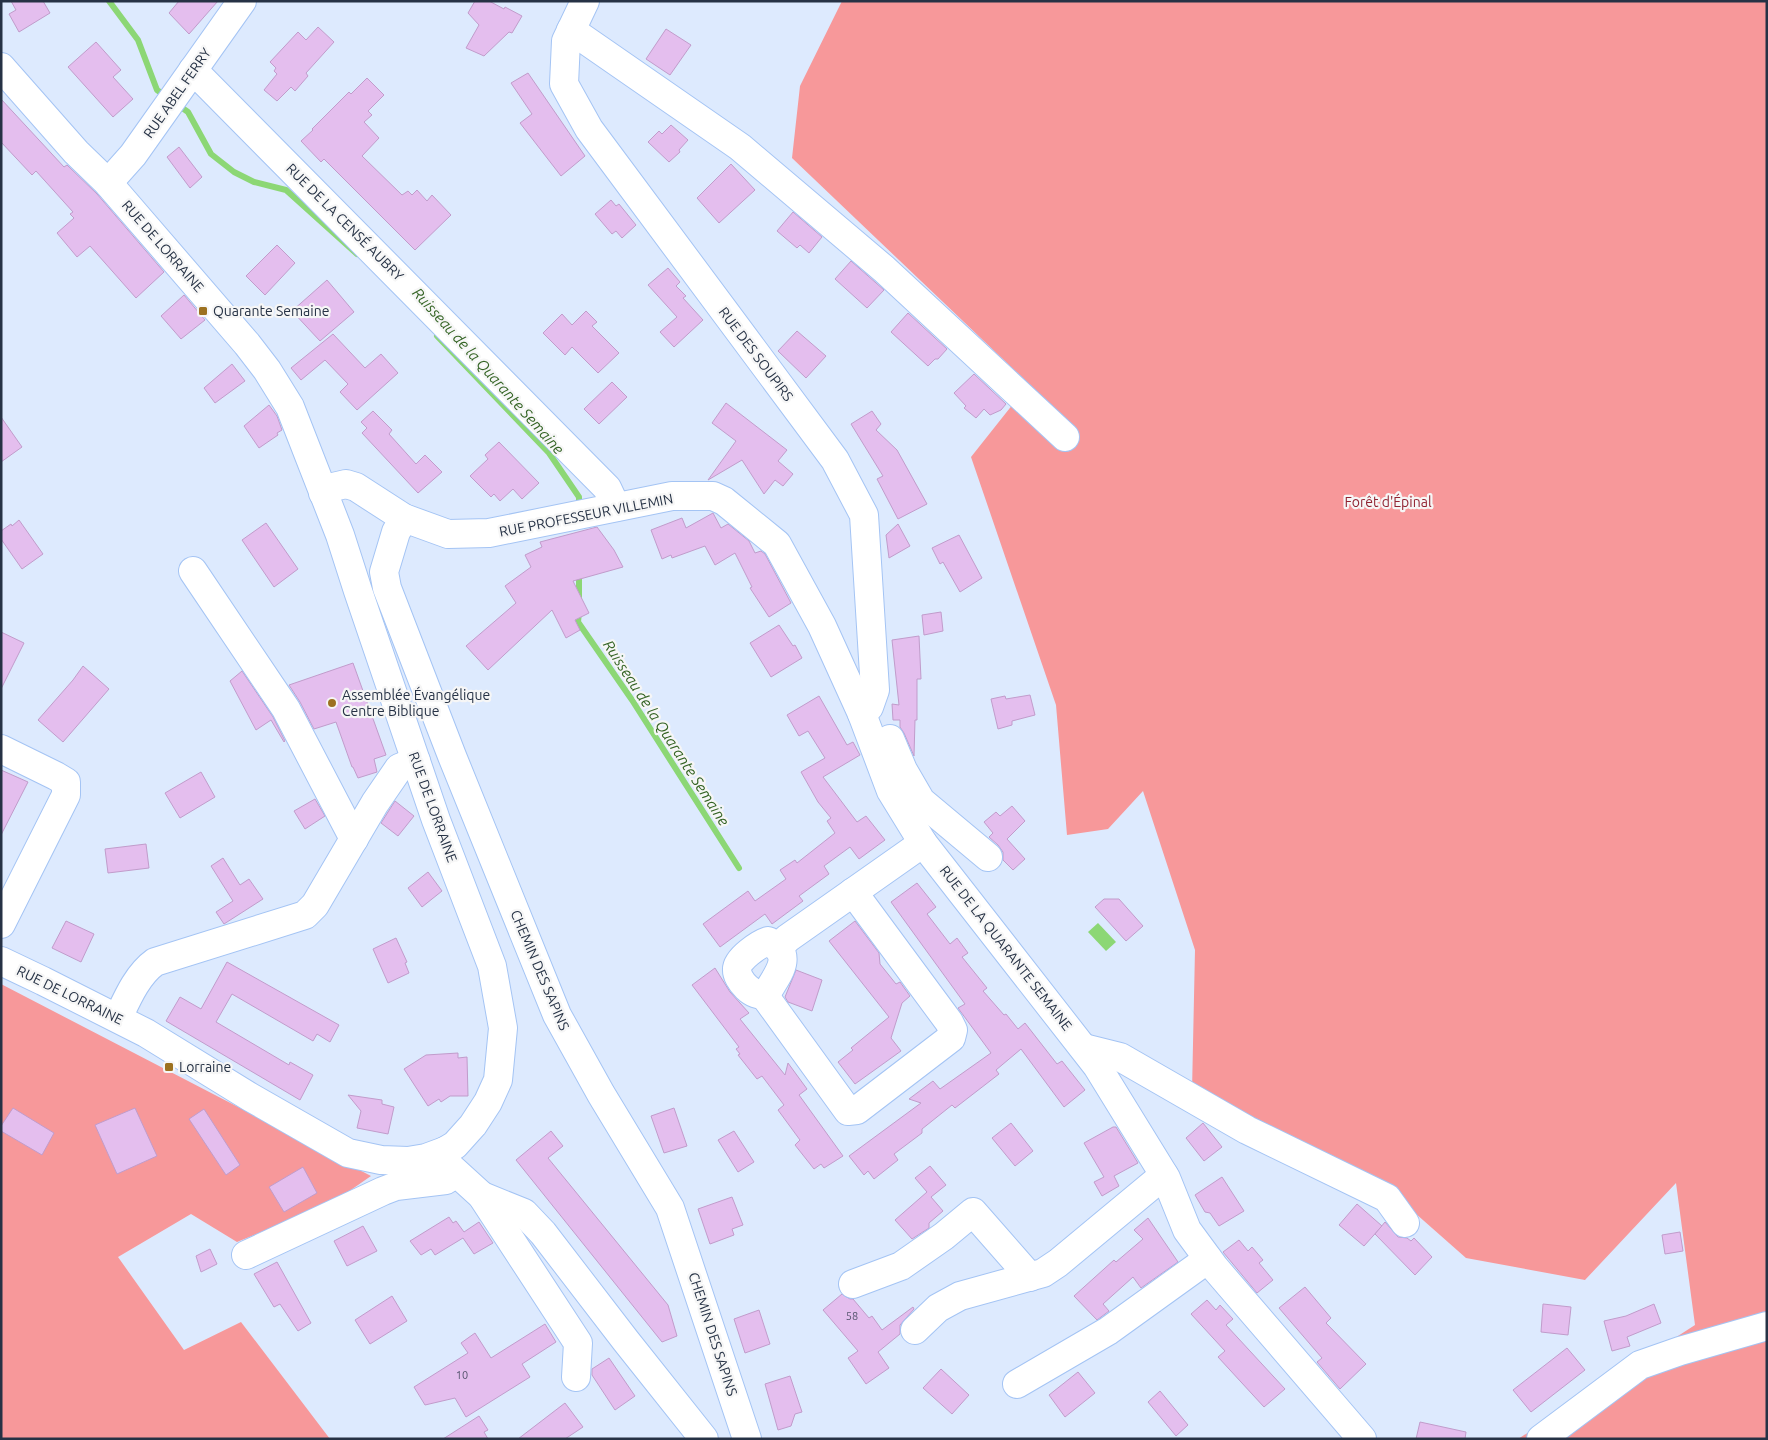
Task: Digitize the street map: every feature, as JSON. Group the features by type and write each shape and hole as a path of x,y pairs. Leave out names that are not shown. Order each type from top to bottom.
{"street":[{"name":"RUE ABEL FERRY","path":"108,183 133,155 242,1"},
{"name":"RUE DES SOUPIRS","path":"585,1 566,41 564,84 589,129 835,460 864,515 875,690 865,711"},
{"path":"571,30 740,147 884,269 1065,437"},
{"name":"RUE DE LA CENSÉ AUBRY","path":"193,70 607,488 616,507"},
{"name":"RUE DE LORRAINE","path":"1,961 146,1033 250,1097 348,1153 381,1160 408,1161 426,1158 450,1162 456,1145 473,1125 498,1080 503,1028 492,966 436,820 340,535 290,407 267,370 247,344 108,183 76,152 2,72"},
{"name":"RUE PROFESSEUR VILLEMIN","path":"323,493 334,487 346,484 356,487 404,518 448,534 489,533 672,496 713,496 724,501 777,544 822,626 865,711"},
{"name":"CHEMIN DES SAPINS","path":"404,518 396,532 384,572 387,588 452,756 557,1015 601,1094 670,1208 748,1439"},
{"path":"193,571 286,709 354,839"},
{"path":"865,711 882,719 903,770 921,801 988,857"},
{"name":"RUE DE LA QUARANTE SEMAINE","path":"865,711 891,791 923,843 1097,1066 1164,1175 1187,1230 1208,1259 1362,1439"},
{"path":"1,749 66,782 66,794 1,924"},
{"path":"118,1018 146,968 155,962 305,915 315,905 375,803 400,768 416,761"},
{"path":"778,947 923,843"},
{"path":"764,995 783,964 783,958 778,947 768,941 761,943 739,962 737,974 751,993 764,995 848,1111 857,1110 951,1038 953,1030 949,1022 853,892"},
{"path":"1084,1048 1120,1057 1247,1130 1387,1198 1405,1223"},
{"path":"450,1162 482,1196 578,1343 576,1378"},
{"path":"246,1255 396,1186 446,1180 450,1162"},
{"path":"915,1330 938,1308 960,1296 1043,1273 1058,1263 1164,1175"},
{"path":"482,1196 524,1213 543,1233 704,1439"},
{"path":"853,1284 901,1266 944,1236 973,1212 1030,1277"},
{"path":"1017,1384 1108,1330 1208,1259"},
{"path":"1541,1439 1640,1365 1680,1351 1767,1326"}],"green space":[{"name":"Forêt d'Épinal","path":"842,1 1767,1 1767,1439 1518,1439 1695,1325 1676,1183 1585,1280 1466,1258 1381,1183 1192,1091 1195,950 1143,791 1108,829 1067,835 1056,705 971,457 1029,384 792,158 800,86"},
{"path":"1,984 371,1176 332,1203 237,1242 191,1214 118,1257 184,1350 241,1322 330,1439 1,1439"}],"shaded area":[{"path":"1098,923 1116,942 1106,951 1088,932"}],"building":[{"path":"11,1 43,1 50,13 19,32 9,14 16,10"},
{"path":"179,1 218,1 189,34 169,13"},
{"path":"475,1 489,1 522,16 512,33 509,32 484,56 466,48 479,25 468,13"},
{"path":"318,27 334,42 306,73 308,76 295,91 291,87 277,101 264,90 277,74 274,71 276,68 270,62 298,32 306,40"},
{"path":"666,29 691,45 670,75 646,59"},
{"path":"96,42 121,70 113,77 133,99 113,117 68,67"},
{"path":"528,73 585,156 561,176 520,123 532,114 511,83"},
{"path":"367,78 384,95 368,111 372,115 364,122 379,138 362,156 402,195 408,191 412,195 417,190 427,201 432,195 451,215 415,250 324,159 321,162 301,141 349,92 351,94"},
{"path":"1,99 64,167 67,165 97,194 164,272 136,298 90,246 77,257 57,233 74,218 70,214 73,212 36,171 32,175 1,142"},
{"path":"671,125 688,140 679,150 680,152 669,162 648,142 659,131 662,134"},
{"path":"179,147 202,177 190,188 167,157"},
{"path":"731,164 755,190 719,223 697,198"},
{"path":"611,200 616,206 619,204 636,225 622,238 616,231 612,234 595,214"},
{"path":"793,212 822,237 809,253 800,245 797,248 777,231"},
{"path":"277,245 295,263 265,295 246,276"},
{"path":"851,261 884,290 867,308 835,279"},
{"path":"668,268 680,282 676,286 686,296 683,298 703,320 674,347 660,332 677,317 648,285"},
{"path":"327,280 354,312 320,341 292,311"},
{"path":"184,295 205,320 181,339 161,316"},
{"path":"586,311 597,322 592,326 619,353 598,373 572,347 565,355 543,333 562,314 572,325"},
{"path":"908,313 947,349 928,366 891,332"},
{"path":"797,331 826,356 806,378 778,351"},
{"path":"333,334 365,368 381,354 398,373 357,410 340,392 348,384 325,360 301,380 291,368"},
{"path":"232,364 245,381 215,403 204,388"},
{"path":"974,374 1006,404 1001,410 990,415 984,409 976,418 964,408 966,406 954,393"},
{"path":"612,382 627,397 599,424 584,409"},
{"path":"726,403 787,450 778,461 793,474 783,486 775,480 764,494 742,460 708,480 736,441 712,423"},
{"path":"269,405 277,416 282,430 259,448 244,426"},
{"path":"373,411 392,430 389,434 416,464 425,455 442,472 418,493 362,433 367,428 361,422"},
{"path":"872,411 881,424 876,430 897,450 927,504 898,519 877,479 883,476 851,424"},
{"path":"1,417 22,447 1,462"},
{"path":"499,442 539,483 522,499 513,489 500,501 494,494 491,497 470,476 488,459 485,455"},
{"path":"713,513 721,528 728,524 749,541 755,553 761,551 765,554 791,603 769,617 750,588 752,587 735,553 715,565 705,546 672,558 671,555 662,559 651,530 682,518 686,528"},
{"path":"19,520 43,554 22,569 1,539 1,531"},
{"path":"266,523 298,569 274,587 242,540"},
{"path":"898,524 910,546 889,558 886,535"},
{"path":"597,527 614,550 623,567 573,581 589,613 575,620 580,630 566,638 552,610 488,670 466,646 516,603 505,586 531,567 525,555 542,547 540,542"},
{"path":"959,535 982,578 960,592 943,562 940,564 932,548"},
{"path":"941,612 943,631 924,635 922,615"},
{"path":"779,625 793,646 795,645 802,658 771,677 750,643"},
{"path":"1,632 24,643 1,689"},
{"path":"919,636 921,679 917,679 917,720 915,720 914,756 900,727 900,720 893,720 892,704 899,705 892,640"},
{"name":"Assemblée Évangélique Centre Biblique","path":"353,663 386,755 374,759 377,772 358,778 352,767 336,722 314,729 289,685"},
{"path":"83,666 109,689 63,742 38,720"},
{"path":"242,671 273,717 284,742 271,720 256,730 230,681"},
{"path":"1030,695 1035,715 1012,721 1012,725 998,729 991,699 1005,696 1006,699"},
{"path":"819,696 847,745 853,742 860,755 823,777 857,822 866,816 885,840 859,859 850,847 824,866 829,874 799,896 803,901 772,924 765,914 720,947 703,924 748,891 755,901 786,879 780,870 795,860 797,863 835,833 827,821 831,818 818,802 801,772 825,758 808,731 799,736 787,715"},
{"path":"1,770 28,782 1,835"},
{"path":"201,772 215,797 180,818 165,793"},
{"path":"315,799 325,816 305,829 294,811"},
{"path":"395,801 414,816 398,836 381,823"},
{"path":"1012,806 1025,821 1007,839 1025,859 1013,870 1003,860 1003,852 998,845 989,837 993,833 984,822 996,812 1000,816"},
{"path":"146,844 149,868 108,873 105,849"},
{"path":"223,858 240,885 249,879 263,899 224,924 216,912 233,901 211,866"},
{"path":"428,872 442,891 422,907 408,888"},
{"path":"917,883 936,907 927,914 950,944 957,938 968,953 962,957 987,988 983,991 1018,1029 1025,1023 1057,1064 1062,1061 1085,1090 1064,1107 1021,1049 996,1070 999,1074 955,1108 952,1105 922,1129 922,1133 894,1154 898,1160 874,1179 868,1171 864,1175 849,1156 921,1103 909,1099 933,1081 940,1089 991,1053 958,1008 965,1004 891,902"},
{"path":"1104,899 1119,899 1143,926 1126,941 1095,907"},
{"path":"66,921 94,934 81,962 52,948"},
{"path":"855,921 879,953 880,964 896,984 900,982 910,996 902,1003 891,1038 901,1051 855,1084 838,1062 853,1050 851,1048 889,1017 829,941"},
{"path":"396,938 407,962 405,963 409,973 388,983 373,949"},
{"path":"227,962 339,1025 330,1042 317,1034 313,1041 232,994 216,1022 289,1065 290,1062 313,1075 300,1100 166,1021 180,997 201,1009"},
{"path":"715,968 730,992 749,1013 740,1019 785,1075 788,1063 807,1089 799,1095 843,1156 824,1168 821,1164 814,1169 795,1145 800,1140 778,1110 784,1105 762,1076 757,1079 738,1055 740,1054 736,1049 739,1047 692,985"},
{"path":"796,970 822,980 812,1011 788,1002 785,997"},
{"path":"458,1053 458,1058 467,1057 468,1096 450,1096 441,1102 439,1099 428,1106 404,1069 426,1055"},
{"path":"348,1095 382,1100 382,1104 394,1107 388,1134 357,1128 361,1111"},
{"path":"13,1108 54,1133 42,1155 1,1131 1,1126"},
{"path":"135,1108 157,1156 117,1174 95,1125"},
{"path":"674,1108 687,1146 664,1153 651,1116"},
{"path":"204,1109 240,1165 226,1175 189,1119"},
{"path":"1011,1123 1033,1151 1015,1166 992,1138"},
{"path":"1203,1123 1222,1147 1204,1161 1186,1138"},
{"path":"1116,1127 1138,1163 1114,1176 1119,1186 1102,1196 1094,1182 1104,1177 1084,1143"},
{"path":"551,1131 563,1146 548,1158 668,1305 677,1336 662,1342 516,1160"},
{"path":"734,1131 754,1162 738,1172 718,1140"},
{"path":"930,1166 946,1185 931,1197 943,1211 929,1223 929,1228 912,1239 895,1220 927,1192 915,1178"},
{"path":"303,1167 317,1193 284,1212 269,1187"},
{"path":"1222,1177 1244,1211 1219,1226 1210,1213 1205,1212 1195,1195"},
{"path":"732,1197 743,1225 732,1229 734,1235 710,1244 698,1209"},
{"path":"1357,1204 1382,1226 1364,1246 1339,1225"},
{"path":"449,1217 453,1223 456,1221 464,1232 479,1222 493,1243 474,1254 463,1238 435,1255 431,1249 421,1255 410,1241"},
{"path":"1148,1218 1178,1262 1141,1288 1133,1277 1103,1304 1109,1311 1097,1320 1074,1296 1114,1260 1116,1262 1143,1239 1134,1230"},
{"path":"1385,1222 1398,1237 1407,1238 1411,1241 1414,1238 1432,1257 1415,1275 1375,1234"},
{"path":"363,1226 377,1251 347,1266 334,1241"},
{"path":"1680,1232 1683,1251 1665,1254 1662,1235"},
{"path":"1239,1240 1248,1251 1252,1247 1263,1260 1259,1263 1273,1280 1257,1293 1223,1252"},
{"path":"210,1249 217,1264 201,1272 196,1256"},
{"path":"277,1262 311,1323 298,1331 280,1304 274,1307 254,1274"},
{"path":"1305,1287 1331,1318 1326,1323 1366,1364 1340,1389 1317,1362 1322,1358 1279,1308"},
{"path":"842,1294 853,1299 869,1318 872,1316 882,1330 913,1307 914,1309 900,1325 900,1334 878,1352 889,1368 866,1384 848,1358 858,1351 823,1310"},
{"path":"392,1296 407,1321 370,1344 355,1320"},
{"path":"1207,1300 1216,1310 1220,1305 1233,1319 1226,1325 1285,1389 1264,1407 1218,1357 1225,1351 1191,1314"},
{"path":"1543,1304 1571,1307 1568,1335 1541,1332"},
{"path":"1654,1304 1661,1323 1627,1337 1630,1346 1612,1351 1604,1321 1626,1316"},
{"path":"759,1310 770,1344 745,1353 734,1319"},
{"path":"545,1324 556,1342 522,1364 530,1377 466,1417 455,1398 425,1405 414,1387 468,1353 461,1343 475,1333 491,1358"},
{"path":"1567,1348 1585,1370 1531,1412 1513,1390"},
{"path":"609,1358 635,1396 615,1410 592,1375 592,1369"},
{"path":"941,1369 969,1395 952,1414 923,1388"},
{"path":"1078,1372 1095,1393 1065,1417 1049,1395"},
{"path":"790,1376 802,1412 795,1414 791,1426 778,1430 765,1384"},
{"path":"1160,1391 1188,1425 1176,1436 1148,1402"},
{"path":"565,1403 583,1427 565,1439 518,1439"},
{"path":"479,1416 488,1430 484,1432 488,1439 443,1439"},
{"path":"1420,1422 1466,1432 1465,1439 1416,1439"}],"waterway":[{"name":"Ruisseau de la Quarante Semaine","path":"109,1 138,40 157,90 167,97"},
{"name":"Ruisseau de la Quarante Semaine","path":"178,105 188,112 211,154 234,172 254,182 286,190 357,254"},
{"name":"Ruisseau de la Quarante Semaine","path":"437,336 549,453 579,497 579,509"},
{"name":"Ruisseau de la Quarante Semaine","path":"579,572 579,599"},
{"name":"Ruisseau de la Quarante Semaine","path":"579,612 578,622 632,700 739,868"}],"place":[{"name":"Quarante Semaine","path":"203,311"},
{"name":"Assemblée Évangélique Centre Biblique","path":"332,703"},
{"name":"Lorraine","path":"169,1067"}]}
